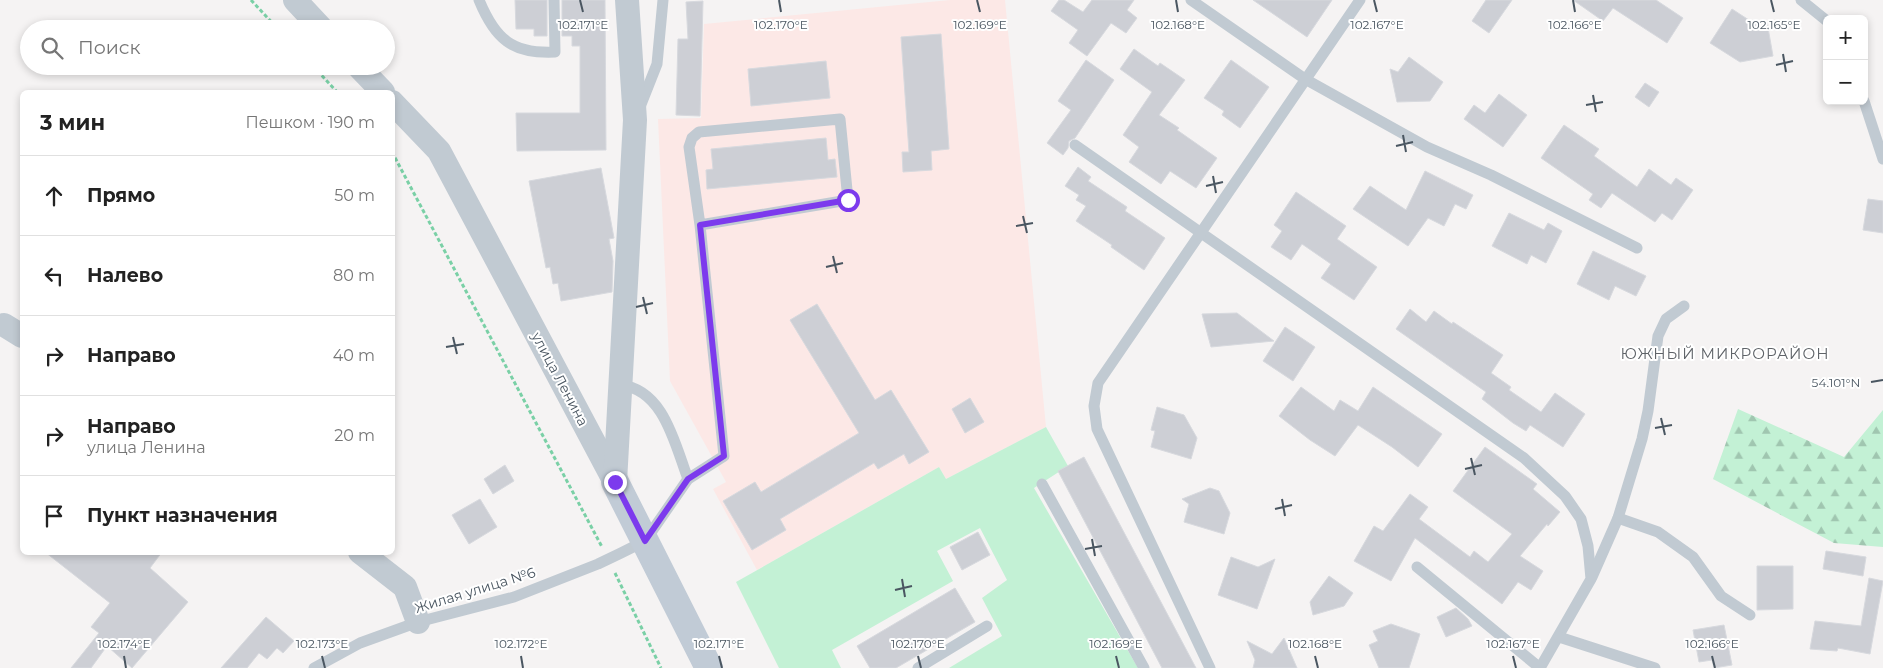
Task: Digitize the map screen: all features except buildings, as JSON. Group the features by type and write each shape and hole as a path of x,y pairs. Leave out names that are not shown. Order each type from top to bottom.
{"street":[{"path":"295,0 314,20"},
{"path":"615,482 635,120 627,0"},
{"path":"367,75 381,90"},
{"name":"улица Ленина","path":"395,105 439,151 615,482 709,668"},
{"path":"364,555 404,587 418,622"}],"lane":[{"path":"479,0 488,21 502,39 520,49 538,53 555,52 554,0"},
{"path":"635,120 657,64 663,0"},
{"path":"1191,0 1305,79 1426,147 1491,175 1637,248"},
{"path":"1210,668 1098,428 1094,406 1098,383 1360,0"},
{"path":"1802,0 1823,18"},
{"path":"1865,105 1883,159"},
{"path":"645,541 688,479 724,456 690,147 692,138 699,132 840,119 848,200 700,225"},
{"path":"1075,146 1524,458 1565,496 1581,519 1588,546 1591,579"},
{"path":"1417,567 1540,668 1591,579 1618,518 1642,440 1648,411 1658,336 1666,319 1684,306"},
{"path":"620,385 631,386 656,405 666,422 688,479"},
{"path":"1042,484 1144,668"},
{"path":"1618,518 1658,532 1693,557 1721,596 1750,615"},
{"name":"Жилая улица №6","path":"314,668 360,643 418,622 514,597 608,560 645,541"},
{"path":"918,668 988,626"},
{"path":"1559,637 1655,668"}],"path":[{"path":"251,0 270,20"},
{"path":"321,75 335,90"},
{"path":"395,158 608,560 661,668"}],"shaded area":[{"path":"950,0 1005,0 1046,427 946,479 939,467 757,570 713,489 726,482 670,381 658,119 701,118 704,24"}],"green space":[{"path":"1738,409 1844,457 1883,410 1883,547 1834,543 1713,479"},
{"path":"1046,427 1068,466 1034,488 1138,668 949,668 1002,636 982,598 1007,580 980,528 937,551 953,581 832,650 841,668 779,668 736,582 939,467 946,479"}],"district":[{"name":"ЮЖНЫЙ МИКРОРАЙОН","path":"1725,353"}],"route":[{"path":"615,482 645,541 688,479 724,456 700,225 848,200"}]}
